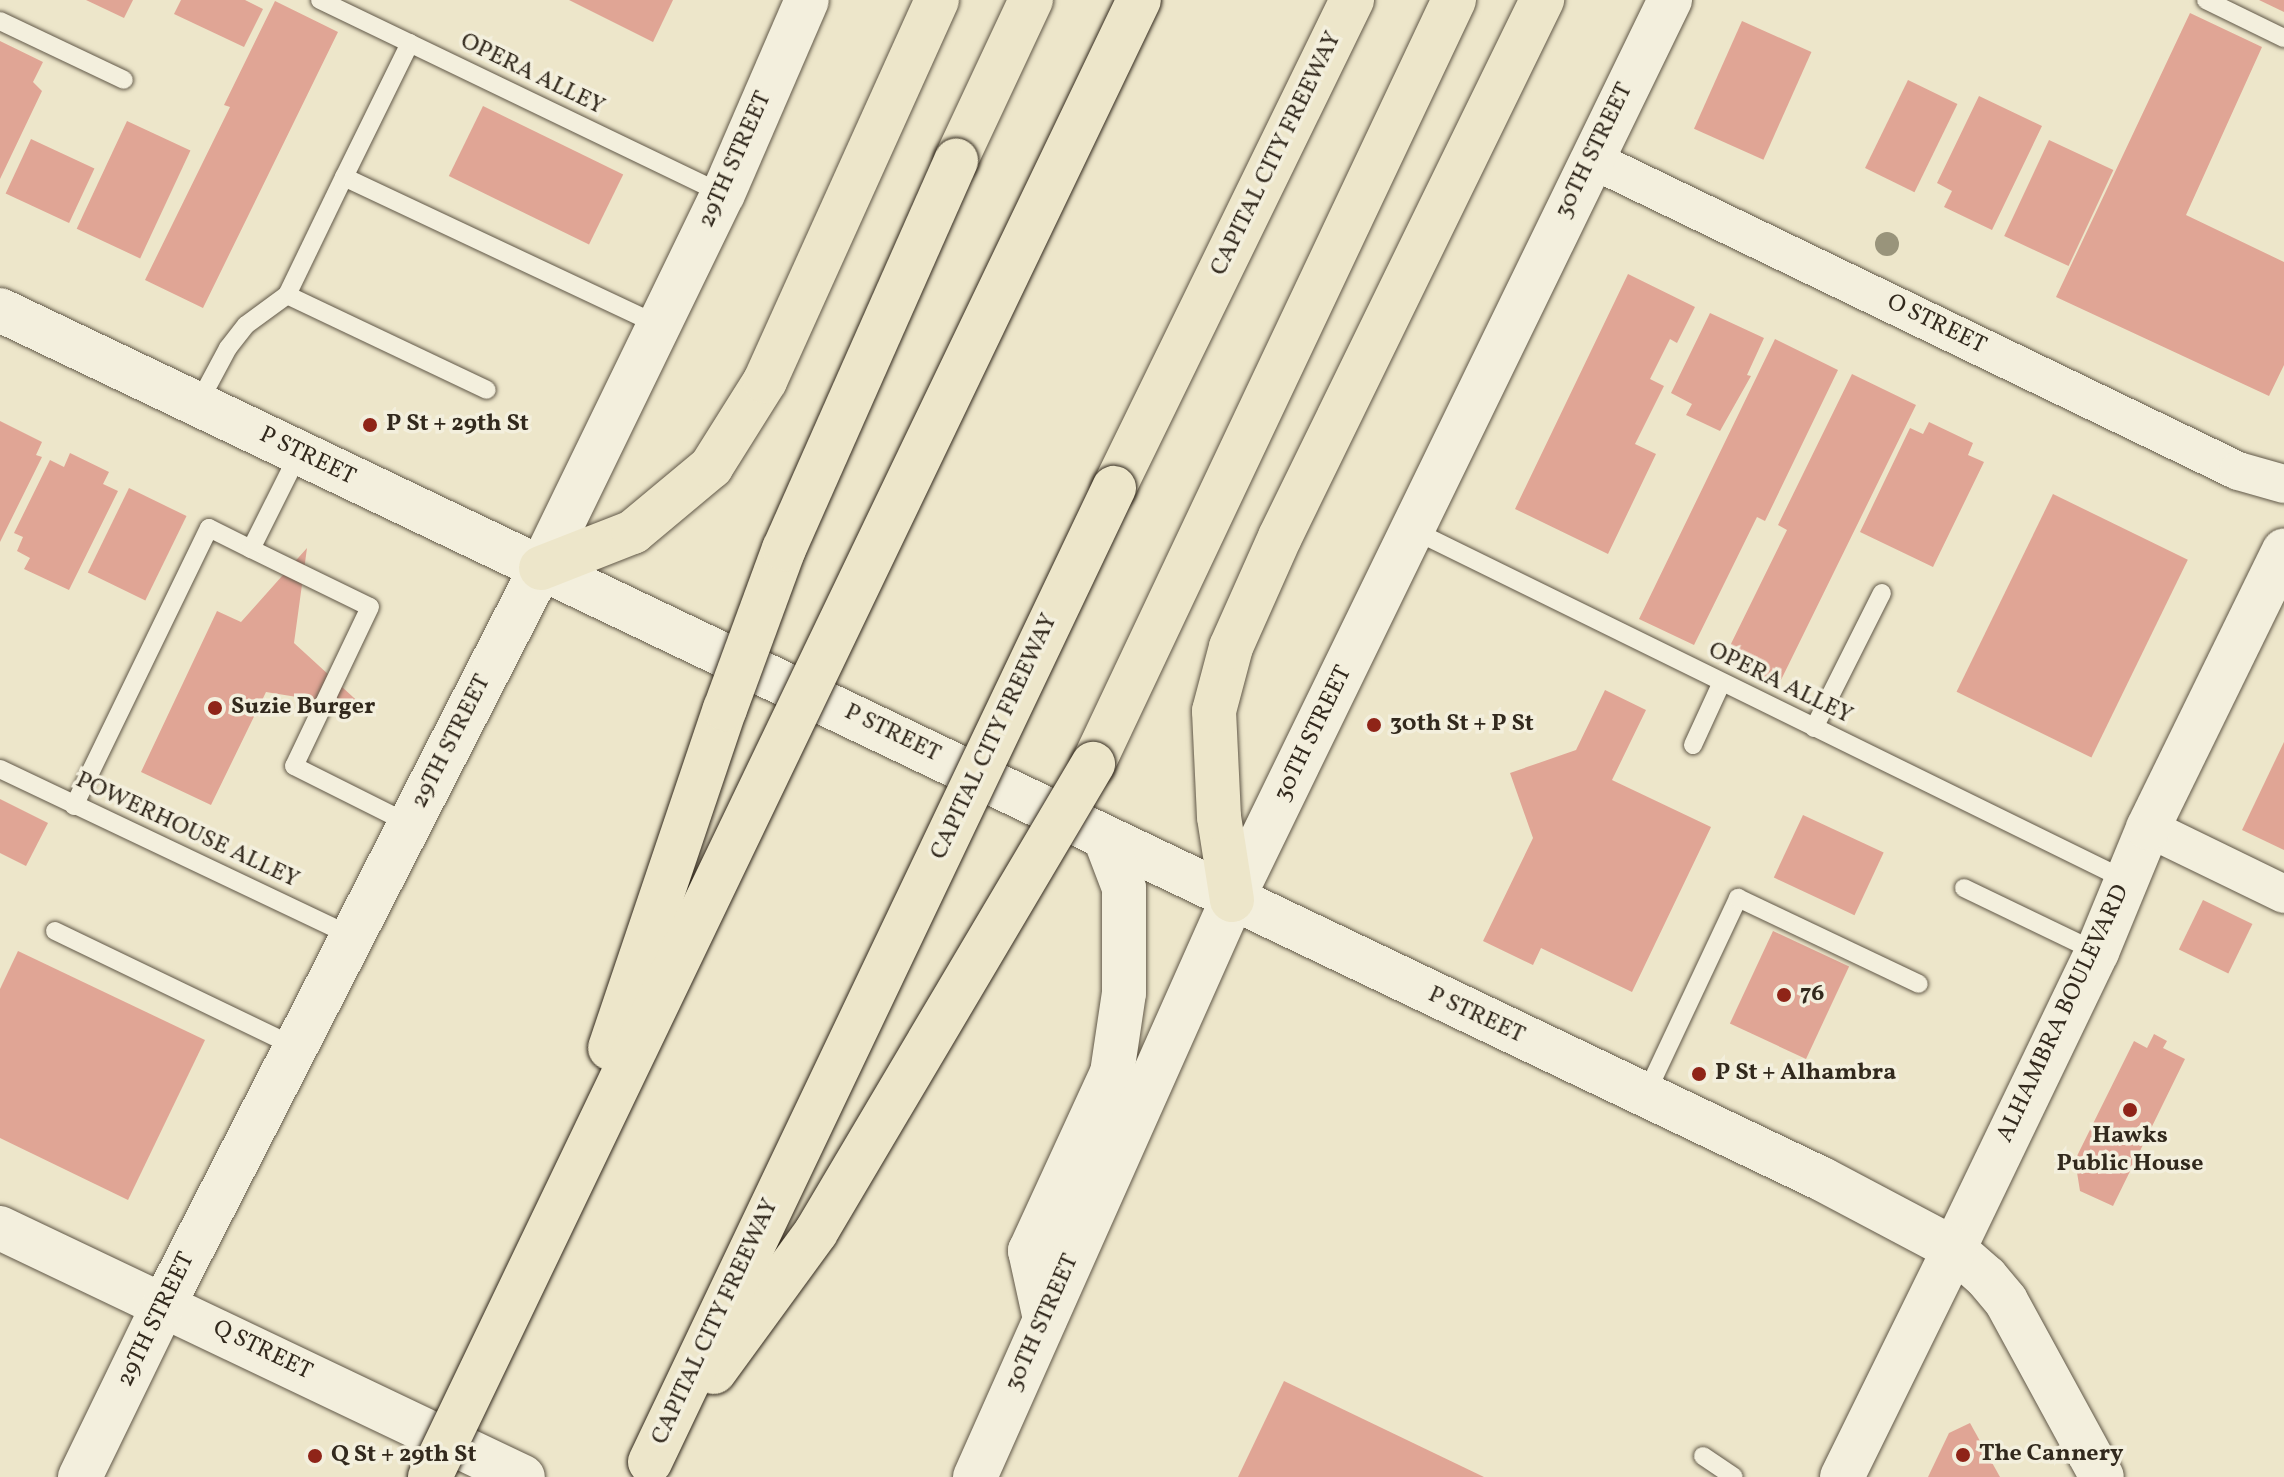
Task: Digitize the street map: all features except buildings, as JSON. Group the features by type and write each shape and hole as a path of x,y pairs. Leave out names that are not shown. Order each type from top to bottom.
{"highway":[{"path":"541,568 633,532 711,467 765,381 937,0"},
{"path":"549,1230 725,709 784,549 956,160 1031,0"},
{"path":"430,1477 1139,0"},
{"name":"CAPITAL CITY FREEWAY","path":"646,1469 1114,488 1352,0"},
{"path":"646,1469 816,1232 1093,764 1454,0"},
{"path":"1232,900 1219,817 1214,711 1231,647 1280,537 1542,0"}],"main road":[{"name":"29TH STREET","path":"80,1477 164,1304 541,568 723,194 807,0"},
{"name":"30TH STREET","path":"975,1477 1232,900 1670,0"},
{"name":"P STREET","path":"0,310 1822,1179 1954,1249 1986,1277 2006,1301 2102,1477"},
{"name":"ALHAMBRA BOULEVARD","path":"1842,1477 2097,952 2148,828 2284,551"},
{"path":"1045,1319 1030,1251 1112,1073 1124,993 1124,888 1105,838"},
{"name":"Q STREET","path":"0,1228 523,1477"}],"street":[{"name":"O STREET","path":"1591,159 2238,471 2284,484"},
{"path":"2148,828 2284,894"}],"lane":[{"name":"OPERA ALLEY","path":"320,0 723,194"},
{"path":"2206,0 2284,38"},
{"path":"0,21 124,80"},
{"path":"198,404 228,348 246,325 287,295 410,43"},
{"path":"344,177 658,325"},
{"path":"287,295 487,390"},
{"path":"251,549 299,453"},
{"path":"74,806 209,528 370,607 294,766 410,824"},
{"name":"OPERA ALLEY","path":"1413,530 2126,880"},
{"path":"1814,728 1882,593"},
{"path":"1693,745 1722,682"},
{"name":"POWERHOUSE ALLEY","path":"0,769 353,936"},
{"path":"1964,888 2097,952"},
{"path":"1645,1096 1738,898 1919,984"},
{"path":"55,931 296,1047"},
{"path":"1703,1456 1734,1477"}],"place":[{"name":"P St + 29th St","path":"370,425"},
{"name":"Suzie Burger","path":"215,708"},
{"name":"30th St + P St","path":"1374,725"},
{"name":"76","path":"1784,995"},
{"name":"P St + Alhambra","path":"1699,1074"},
{"name":"Hawks Public House","path":"2130,1110"},
{"name":"The Cannery","path":"1963,1455"},
{"name":"Q St + 29th St","path":"315,1456"}]}
